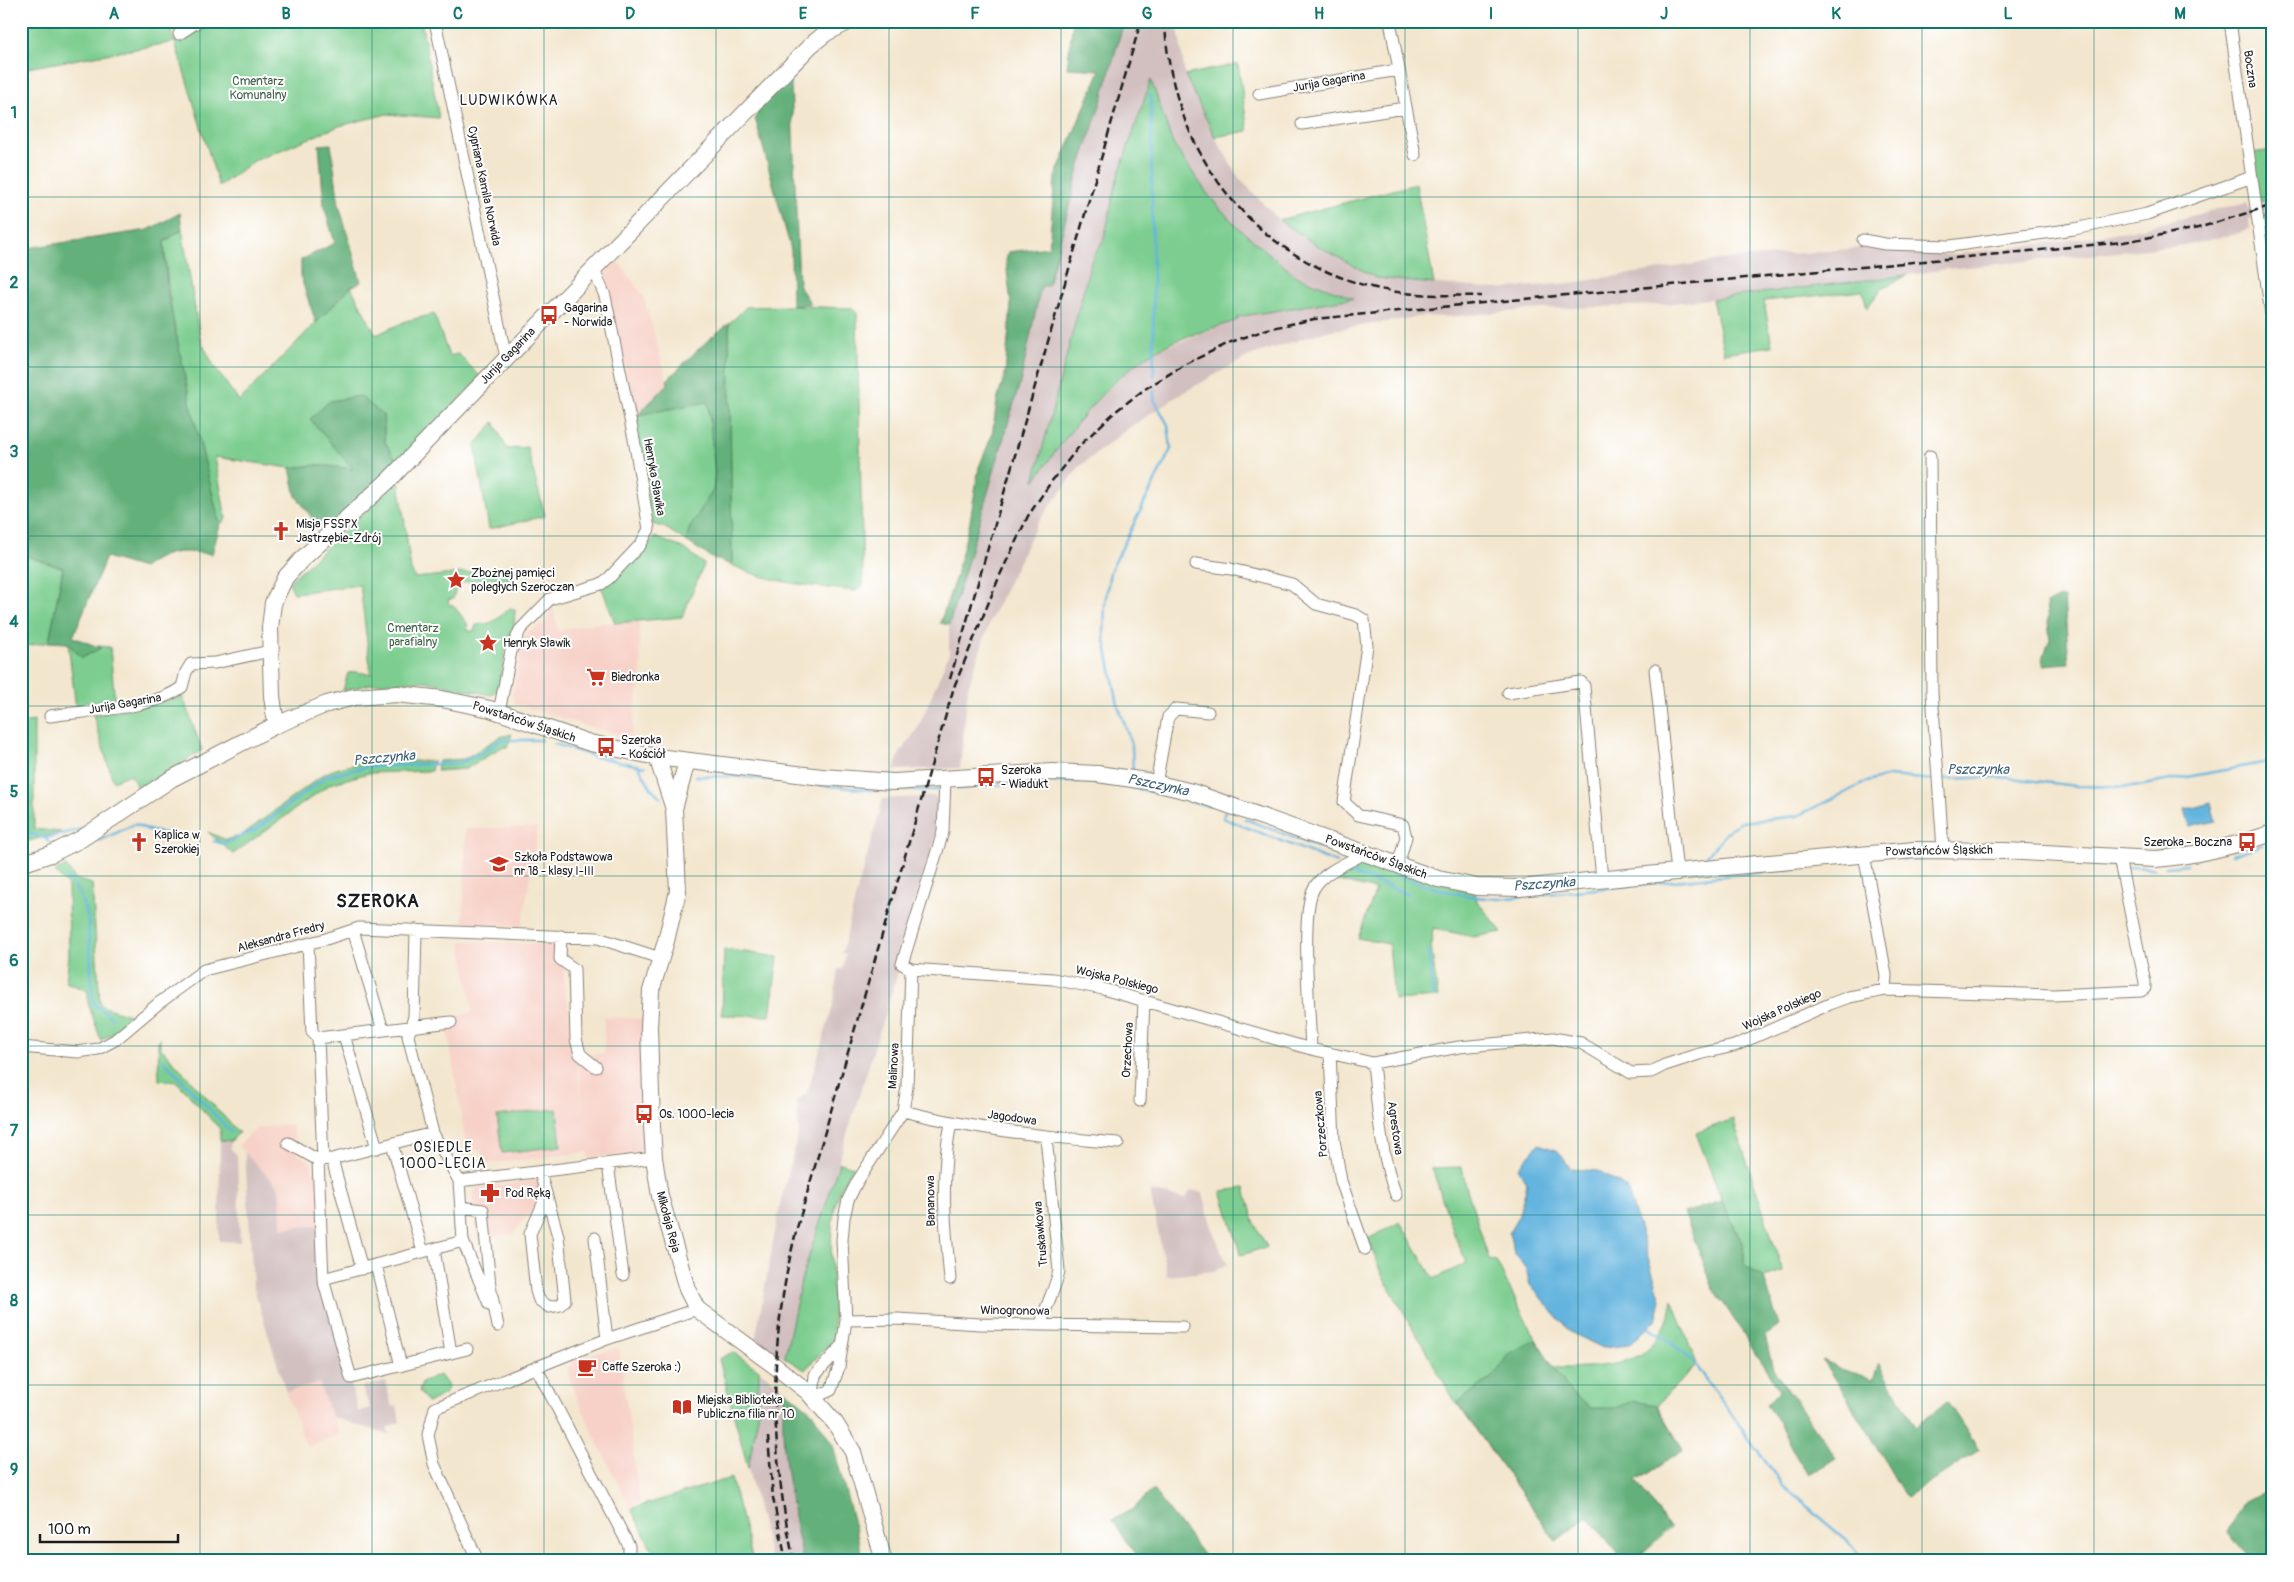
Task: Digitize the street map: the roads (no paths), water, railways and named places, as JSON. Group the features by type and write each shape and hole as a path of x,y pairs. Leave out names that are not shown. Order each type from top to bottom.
{"street":[{"path":"179,34 199,21"},
{"name":"Cypriana Kamila Norwida","path":"435,21 506,358"},
{"name":"Jurija Gagarina","path":"276,725 270,651 273,603 280,585 292,569 389,480 810,45 826,33 850,21"},
{"path":"1390,21 1415,155"},
{"name":"Boczna","path":"2230,21 2273,329"},
{"name":"Jurija Gagarina","path":"1259,94 1398,70"},
{"path":"1302,124 1405,108"},
{"path":"1863,240 1885,244 1950,246 2074,229 2147,214 2252,177"},
{"name":"Henryka Sławika","path":"499,712 511,651 520,630 550,599 601,584 609,578 641,544 649,529 634,439 605,296 594,270"},
{"path":"1930,456 1930,630 1937,774 1943,850"},
{"path":"1196,564 1231,569 1292,584 1316,604 1356,614 1364,620 1367,646 1344,802 1358,815 1402,825 1406,837 1398,865"},
{"name":"Jurija Gagarina","path":"50,716 116,708 164,698 182,687 186,672 191,664 215,662 270,651"},
{"path":"1655,670 1676,872"},
{"path":"1508,693 1581,682 1584,686 1602,879"},
{"name":"Powstańców Śląskich","path":"21,864 51,854 82,839 171,779 276,725 327,704 375,694 397,694 442,699 499,712 590,743 657,758 822,777 894,782 1052,772 1098,774 1156,784 1192,792 1438,880 1495,888 1864,854 1943,850 2005,851 2119,858 2178,857 2219,850 2273,833"},
{"path":"1156,784 1168,717 1176,709 1208,712"},
{"name":"Mikołaja Reja","path":"657,758 674,809 678,891 651,991 649,1027 654,1158 660,1196 687,1289 697,1309 793,1379 835,1423 853,1452 884,1561"},
{"name":"Mikołaja Reja","path":"674,809 687,761"},
{"name":"Malinowa","path":"831,1390 839,1367 846,1320 842,1240 846,1206 857,1182 903,1111 907,1087 911,969 902,964 943,832 946,780"},
{"path":"1311,1048 1306,917 1311,895 1315,887 1326,875 1365,853"},
{"path":"1864,854 1886,975 1884,990"},
{"name":"Wojska Polskiego","path":"911,969 1053,979 1103,988 1311,1048 1373,1063 1459,1047 1553,1038 1581,1043 1631,1073 1651,1072 1665,1065 1699,1054 1748,1041 1788,1021 1836,1001 1884,990 2045,995 2141,991 2145,988 2145,982 2119,858"},
{"name":"Aleksandra Fredry","path":"21,1047 69,1052 98,1049 115,1040 159,1003 204,970 308,944 359,928 598,938 660,958"},
{"path":"353,930 383,1030"},
{"path":"416,930 414,1017 408,1036 433,1133 459,1181 463,1241 498,1326 490,1286 483,1210 461,1207"},
{"path":"561,936 560,959 574,969 576,1039 580,1054 596,1066"},
{"path":"308,944 312,1032 318,1038 324,1160 323,1279 351,1378 467,1349"},
{"name":"Orzechowa","path":"1140,1101 1144,1000"},
{"path":"318,1038 450,1022"},
{"path":"344,1035 377,1148"},
{"name":"Porzeczkowa","path":"1330,1053 1334,1140 1341,1181 1365,1249"},
{"name":"Agrestowa","path":"1373,1063 1380,1132 1390,1179 1396,1196"},
{"name":"Jagodowa","path":"903,1111 951,1124 1046,1137 1118,1143"},
{"name":"Bananowa","path":"950,1279 943,1192 945,1159 951,1124"},
{"path":"288,1143 324,1160 433,1133"},
{"name":"Truskawkowa","path":"1041,1325 1049,1298 1056,1287 1059,1271 1046,1137"},
{"path":"392,1144 429,1251 451,1353"},
{"path":"459,1181 654,1158"},
{"path":"324,1160 362,1269"},
{"path":"608,1164 623,1275"},
{"path":"540,1172 558,1236 565,1300 555,1306 543,1305 539,1300 536,1290 530,1234 546,1197"},
{"path":"595,1238 607,1340"},
{"path":"323,1279 463,1241"},
{"path":"376,1265 401,1366"},
{"path":"478,1561 434,1464 428,1435 435,1408 607,1340 697,1309"},
{"name":"Winogronowa","path":"846,1320 898,1319 1183,1328"},
{"path":"793,1379 805,1379 814,1374 841,1347"},
{"path":"536,1367 629,1546 629,1561"},
{"path":"814,1374 813,1398 831,1390 831,1408 835,1423"}],"water":[{"path":"2211,803 2216,821 2190,827 2185,810"},
{"path":"1539,1144 1558,1151 1571,1169 1599,1171 1627,1188 1661,1300 1656,1320 1629,1345 1603,1348 1570,1332 1530,1285 1526,1269 1514,1252 1509,1233 1519,1215 1527,1184 1518,1168"}],"waterway":[{"path":"1151,95 1154,376"},
{"path":"1133,771 1132,746 1118,705 1104,635 1105,603 1110,572 1171,449 1168,425 1154,399 1154,390"},
{"name":"Pszczynka","path":"214,841 223,844 255,830 327,776 366,767 460,763 482,753 501,740 542,740"},
{"name":"Pszczynka","path":"555,744 596,757 645,767"},
{"name":"Pszczynka","path":"1942,779 2002,777 2077,786 2133,787 2273,761"},
{"path":"638,765 651,788 661,798"},
{"name":"Pszczynka","path":"696,776 743,777 870,790 940,790"},
{"name":"Pszczynka","path":"1705,858 1731,828 1742,822 1797,816 1867,782 1889,776 1934,780"},
{"name":"Pszczynka","path":"957,789 1034,782 1086,782 1128,787 1209,806"},
{"path":"1225,811 1223,818 1337,863"},
{"name":"Pszczynka","path":"1245,819 1346,858"},
{"name":"Pszczynka","path":"99,841 135,824 151,831 192,838"},
{"name":"Pszczynka","path":"21,831 46,838 82,829"},
{"name":"Pszczynka","path":"46,838 49,843"},
{"path":"2232,855 2262,845"},
{"path":"1902,859 1934,858"},
{"name":"Pszczynka","path":"1363,863 1446,891 1480,898 1498,899 1802,868"},
{"path":"2094,864 2115,866"},
{"path":"2166,867 2187,865"},
{"path":"2126,867 2154,868"},
{"path":"1346,871 1408,894"},
{"path":"67,877 80,895 88,918 93,1003 112,1018"},
{"path":"1428,951 1434,997"},
{"path":"163,1060 231,1132"},
{"path":"1649,1328 1669,1341 1694,1362 1783,1486 1847,1540 1863,1561"}],"railway":[{"path":"950,679 1141,21"},
{"path":"1165,21 1170,67 1182,111 1200,152 1223,189 1253,222 1287,250 1327,272 1371,287 1412,294 1481,296"},
{"path":"794,1561 780,1478 775,1395 781,1311 797,1228 954,687 1000,575 1028,516 1051,482 1081,444 1116,411 1145,389 1184,365 1231,342 1268,329 1314,319 2124,242 2198,228 2273,205"},
{"path":"768,1437 773,1498 786,1561"}],"place":[{"name":"Gagarina - Norwida","path":"549,315"},
{"name":"Misja FSSPX Jastrzębie-Zdrój","path":"281,531"},
{"name":"Zbożnej pamięci poległych Szeroczan","path":"456,580"},
{"name":"Henryk Sławik","path":"488,643"},
{"name":"Biedronka","path":"596,677"},
{"name":"Szeroka - Kościół","path":"606,747"},
{"name":"Szeroka - Wiadukt","path":"986,777"},
{"name":"Kaplica w Szerokiej","path":"139,842"},
{"name":"Szeroka - Boczna","path":"2247,842"},
{"name":"Szkoła Podstawowa nr 18 - klasy I-III","path":"499,864"},
{"name":"Os. 1000-lecia","path":"644,1114"},
{"name":"Pod Ręką","path":"490,1193"},
{"name":"Caffe Szeroka :)","path":"587,1367"},
{"name":"Miejska Biblioteka Publiczna filia nr 10","path":"682,1407"}],"district":[{"name":"LUDWIKÓWKA","path":"509,100"},
{"name":"SZEROKA","path":"378,901"},
{"name":"OSIEDLE 1000-LECIA","path":"443,1156"}],"park label":[{"name":"Cmentarz Komunalny","path":"258,88"},
{"name":"Cmentarz parafialny","path":"413,635"}]}
